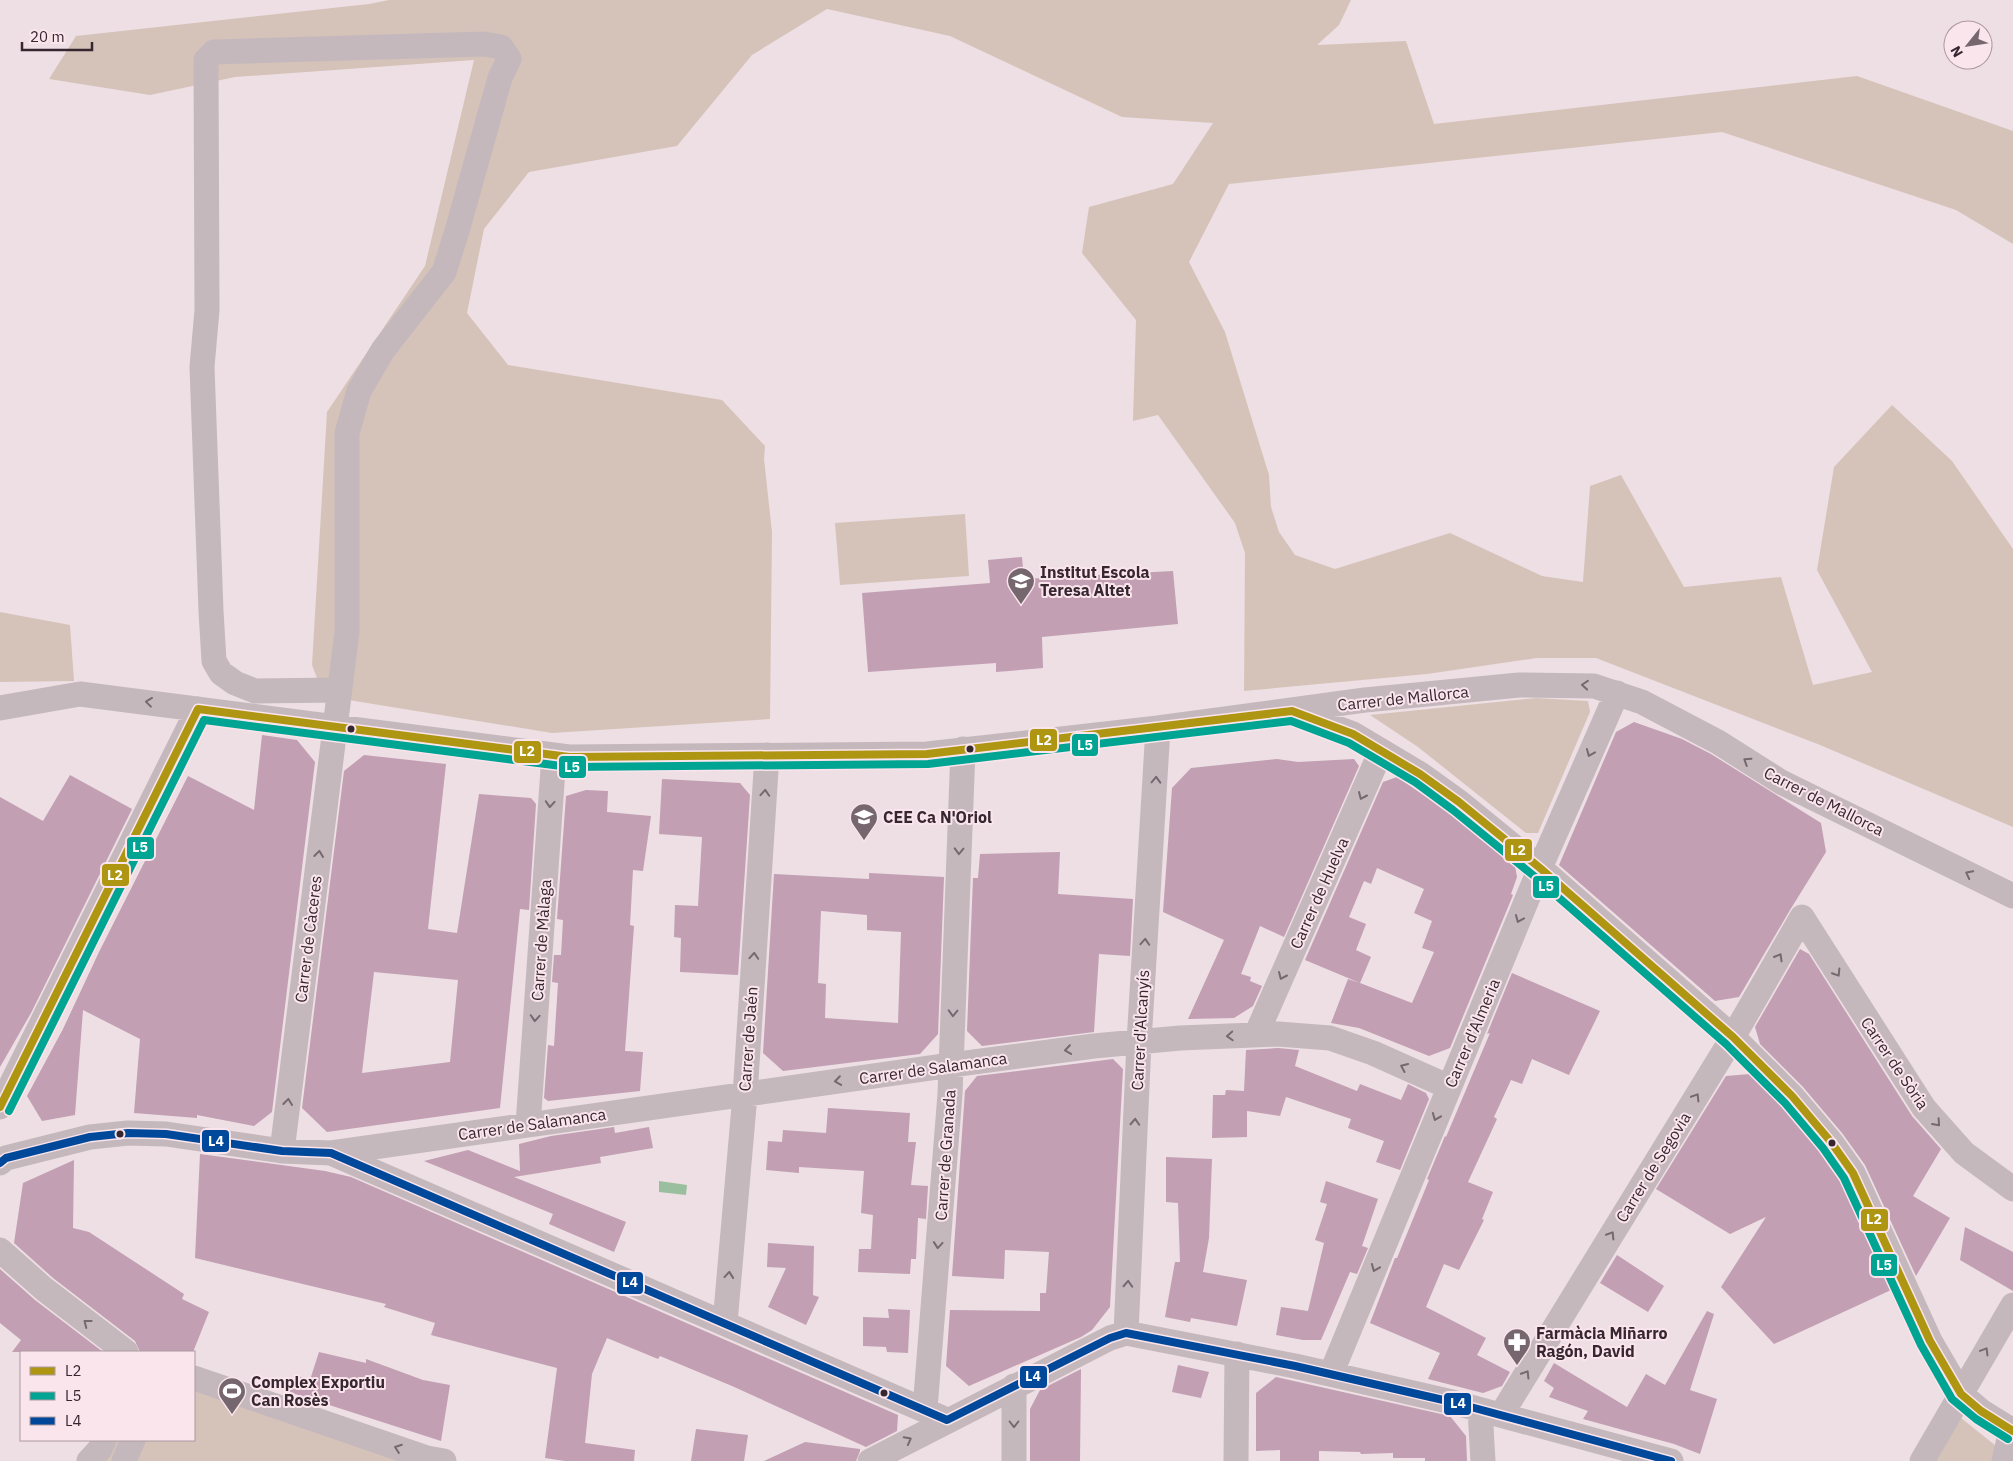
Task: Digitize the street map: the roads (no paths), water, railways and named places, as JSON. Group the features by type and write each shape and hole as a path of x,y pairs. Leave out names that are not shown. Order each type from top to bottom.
{"street":[{"name":"Carrer de Càceres","path":"282,1150 347,632 347,433 359,391 383,350 444,272 500,78 509,59 501,48 484,44 214,52 206,60 207,310 202,367 214,661 221,673 235,683 255,691 339,690"},
{"name":"Carrer de Mallorca","path":"1,710 80,694 569,757 927,754 1292,712 1365,700 1519,685 1568,684 1594,686 1642,702 1718,742 1780,782 2013,896"},
{"name":"Carrer d'Almeria","path":"1331,1374 1540,868 1617,693"},
{"path":"0,1107 198,709"},
{"path":"1292,712 1353,734 1420,774 1459,802 1540,868 1732,1038 1792,1096 1831,1142 1853,1173 1930,1341 1961,1394 1981,1411 2012,1430 2004,1461"},
{"name":"Carrer d'Alcanyís","path":"1126,1333 1139,1042 1158,728"},
{"name":"Carrer de Granada","path":"924,1410 951,1065 963,749"},
{"name":"Carrer de Huelva","path":"1256,1035 1381,751"},
{"name":"Carrer de Màlaga","path":"528,1125 554,755"},
{"name":"Carrer de Jaén","path":"725,1323 745,1095 767,755"},
{"name":"Carrer de Segovia","path":"1490,1413 1732,1038 1802,917"},
{"name":"Carrer de Sòria","path":"1802,917 1924,1108 1964,1153 2013,1189"},
{"name":"Carrer de Salamanca","path":"331,1153 951,1065 1139,1042 1256,1035 1278,1034 1330,1038 1373,1053 1449,1087"},
{"path":"0,1162 6,1158 41,1148 90,1137 147,1133 282,1150 331,1153 948,1420"},
{"name":"Carrer de Salamanca","path":"380,1174 390,1156 411,1142"},
{"path":"0,1144 16,1144 41,1148"},
{"path":"0,1250 44,1289 125,1351"},
{"path":"1922,1461 2013,1306"},
{"path":"870,1461 1014,1386 1110,1338 1126,1333 1331,1374 1490,1413 1632,1455 1671,1461"},
{"path":"1236,1461 1237,1354"},
{"path":"195,1378 427,1458 444,1461"},
{"path":"1014,1386 1014,1461"},
{"path":"1483,1461 1490,1413"},
{"path":"89,1461 100,1449 104,1441"},
{"path":"124,1461 133,1441"}],"place":[{"name":"Institut Escola Teresa Altet","path":"1021,605"},
{"name":"CEE Ca N'Oriol","path":"864,841"},
{"name":"Farmàcia Miñarro Ragón, David","path":"1517,1366"},
{"name":"Complex Exportiu Can Rosès","path":"232,1415"}]}
